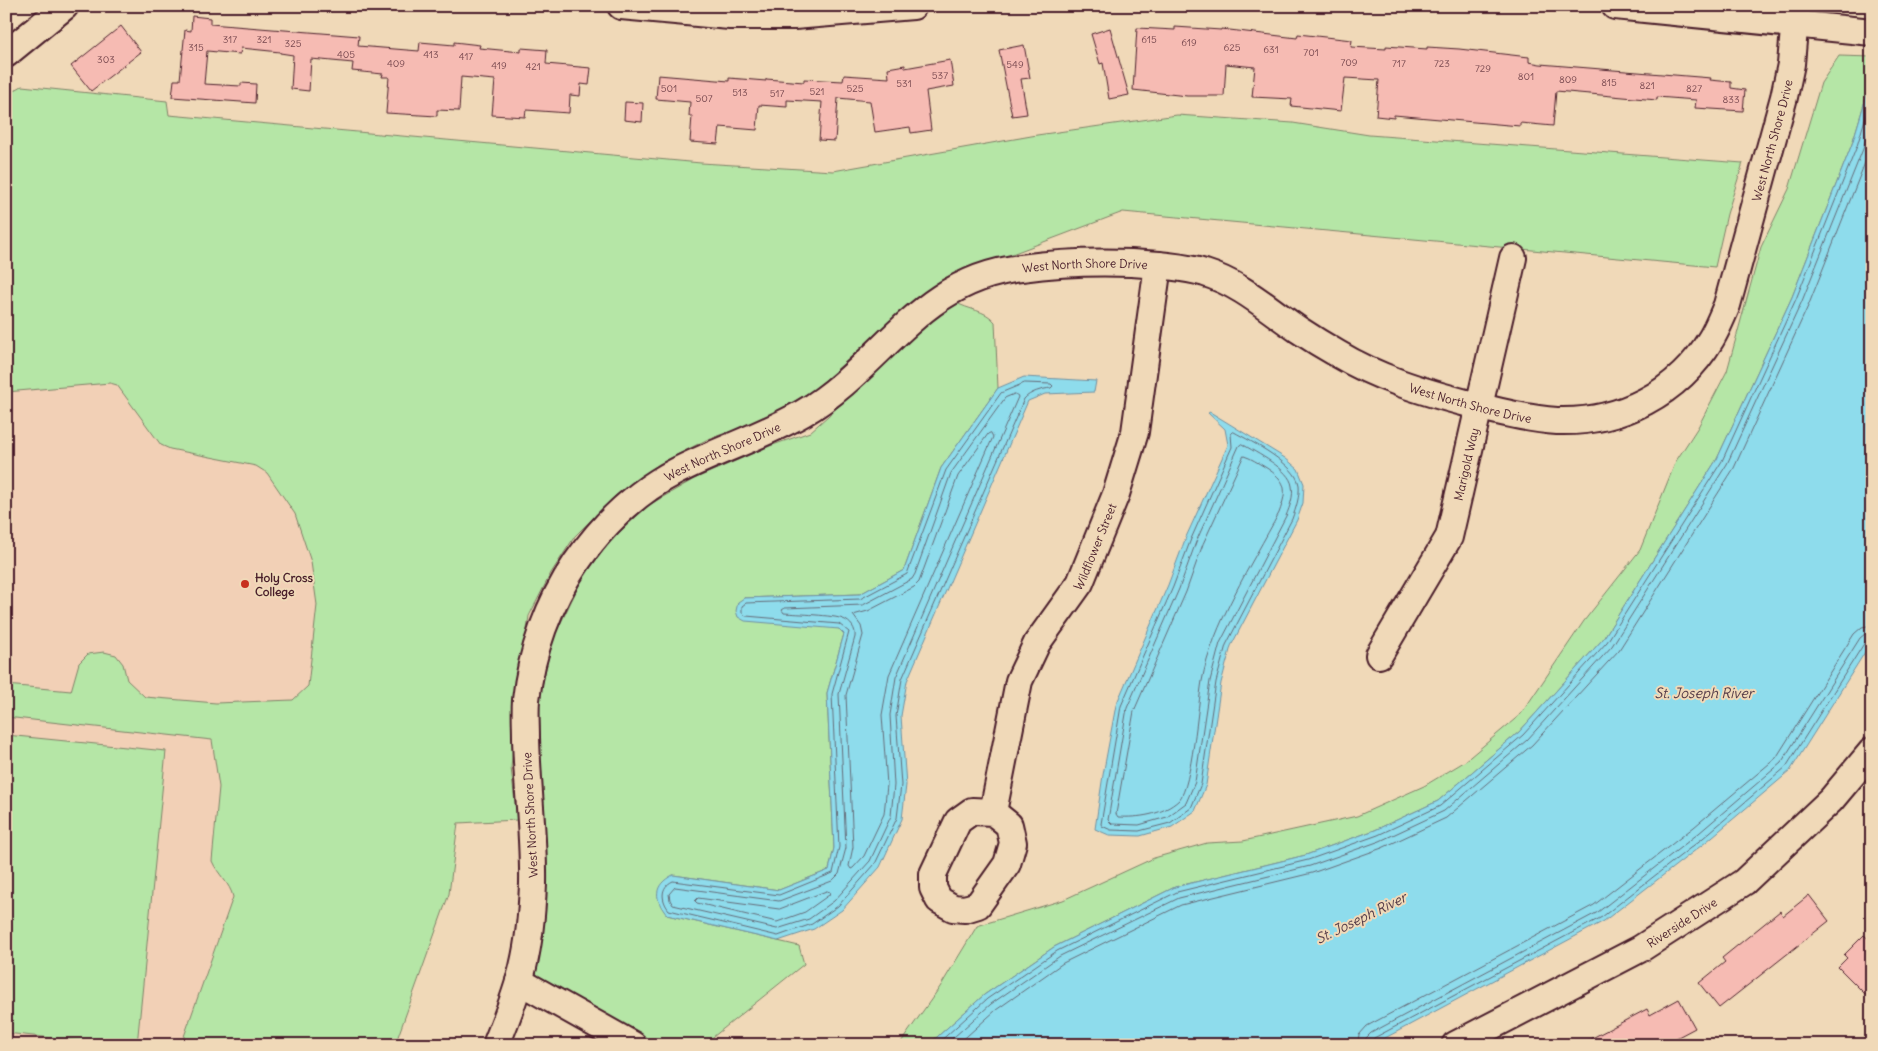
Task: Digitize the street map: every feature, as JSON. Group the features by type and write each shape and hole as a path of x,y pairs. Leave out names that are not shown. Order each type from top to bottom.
{"street":[{"path":"622,6 730,16 794,16 913,6"},
{"path":"1615,6 1796,15 1865,31"},
{"path":"6,54 58,9"},
{"name":"West North Shore Drive","path":"496,1045 520,981 525,962 533,890 526,702 537,644 546,619 560,590 576,564 613,517 654,484 802,414 824,399 917,314 956,288 994,273 1019,268 1103,262 1187,268 1208,273 1240,288 1309,336 1374,374 1415,389 1513,415 1556,421 1593,419 1631,410 1656,396 1680,379 1694,364 1712,337 1727,306 1784,97 1791,64 1796,15"},
{"name":"Marigold Way","path":"1379,655 1448,537 1480,407 1513,258"},
{"name":"Wildflower Street","path":"993,812 1019,681 1038,643 1080,582 1116,494 1135,432 1158,265"},
{"name":"Riverside Drive","path":"1454,1045 1640,949 1744,882 1831,800 1872,751"},
{"path":"520,981 633,1045"}],"shaded area":[{"name":"Holy Cross College","path":"6,170 586,405 318,1045 6,1045"}],"green space":[{"path":"1839,56 1872,57 1871,81 1852,144 1792,297 1717,459 1603,639 1519,732 1438,801 1375,830 1306,855 1175,887 1054,947 984,995 928,1045 899,1045 940,987 977,926 1063,900 1154,858 1207,843 1243,841 1357,816 1424,786 1464,762 1521,714 1584,621 1640,550 1676,461 1698,427 1727,371 1761,247 1789,189 1821,83"},
{"path":"22,86 167,101 169,115 701,163 833,171 1037,135 1177,115 1293,123 1369,135 1743,163 1727,214 1715,267 1123,212 959,274 890,322 815,389 747,426 708,439 659,464 615,496 575,536 551,573 529,616 518,691 511,768 517,820 458,823 449,894 395,1045 181,1045 233,897 229,887 212,861 219,787 212,740 6,717 6,685 71,691 79,663 88,654 104,652 116,655 123,664 127,680 145,697 216,703 293,700 308,686 317,605 311,562 295,514 267,473 256,466 170,449 161,445 117,385 110,383 6,392 6,95"},
{"path":"955,302 987,315 995,322 998,388 941,468 904,570 860,594 744,598 839,629 844,634 827,693 834,848 829,870 779,890 673,875 667,915 799,946 804,964 703,1045 655,1045 534,974 539,700 552,641 582,579 612,539 649,505 694,479 770,446 810,432 856,391 906,342"},
{"path":"6,735 166,751 137,1045 115,1045 6,1033"}],"water":[{"name":"St. Joseph River","path":"1872,69 1872,641 1790,771 1706,842 1604,921 1372,1045 928,1045 984,995 1054,947 1175,887 1306,855 1375,830 1438,801 1519,732 1603,639 1717,459 1792,297 1852,144 1871,81"},
{"path":"1024,377 1096,381 1094,392 1045,394 1028,401 907,681 901,716 906,785 902,819 880,867 842,910 814,929 778,941 667,915 660,903 658,893 662,883 673,875 779,890 829,870 834,848 827,693 844,634 839,629 745,621 738,617 736,611 738,602 744,598 860,594 904,570 941,468 998,388"},
{"path":"1210,412 1285,458 1298,469 1304,484 1303,503 1297,520 1231,646 1221,683 1206,785 1195,811 1172,827 1140,836 1109,835 1095,829 1116,705 1168,585 1186,537 1228,445 1225,429 1208,413"}],"building":[{"path":"192,16 210,18 210,24 359,36 358,46 419,51 420,42 454,45 454,42 480,45 479,48 521,52 521,48 547,50 546,64 591,68 589,85 581,84 580,96 570,95 569,113 526,110 525,117 492,115 495,80 461,77 459,111 437,110 437,116 386,113 389,77 382,77 383,74 352,71 353,63 311,59 309,91 291,89 293,55 241,48 240,54 207,51 204,84 241,86 241,83 256,84 255,103 172,97 174,80 180,80 185,30 191,31"},
{"path":"121,26 141,52 91,91 71,66"},
{"path":"1175,27 1221,29 1297,38 1298,34 1352,40 1351,47 1386,49 1386,46 1459,49 1529,57 1529,62 1540,64 1711,78 1710,80 1731,82 1731,88 1745,90 1743,111 1695,108 1696,100 1657,97 1657,100 1556,91 1553,126 1520,123 1520,126 1394,115 1394,118 1376,116 1379,80 1345,78 1341,111 1291,106 1292,99 1252,97 1255,67 1226,64 1224,96 1187,96 1133,90 1137,28 1175,30"},
{"path":"1110,28 1129,95 1109,99 1103,63 1100,64 1091,34"},
{"path":"1024,45 1030,78 1021,79 1027,114 1012,116 999,50"},
{"path":"950,60 954,86 926,91 931,130 911,133 910,127 875,132 870,101 838,98 835,141 819,140 822,102 787,100 787,107 759,105 757,130 720,127 718,144 690,142 692,116 689,116 690,102 656,99 658,75 729,81 729,78 804,82 804,79 843,81 844,75 889,78 888,68 905,65 905,68"},
{"path":"625,102 643,103 642,122 624,120"},
{"path":"1809,895 1829,921 1719,1008 1699,983 1725,962 1722,958 1780,911 1783,916"},
{"path":"1864,935 1872,942 1872,1001 1838,967 1847,958 1844,955"},
{"path":"1679,999 1695,1028 1663,1045 1579,1045 1647,1009 1650,1015"}],"place":[{"name":"Holy Cross College","path":"245,584"}]}
